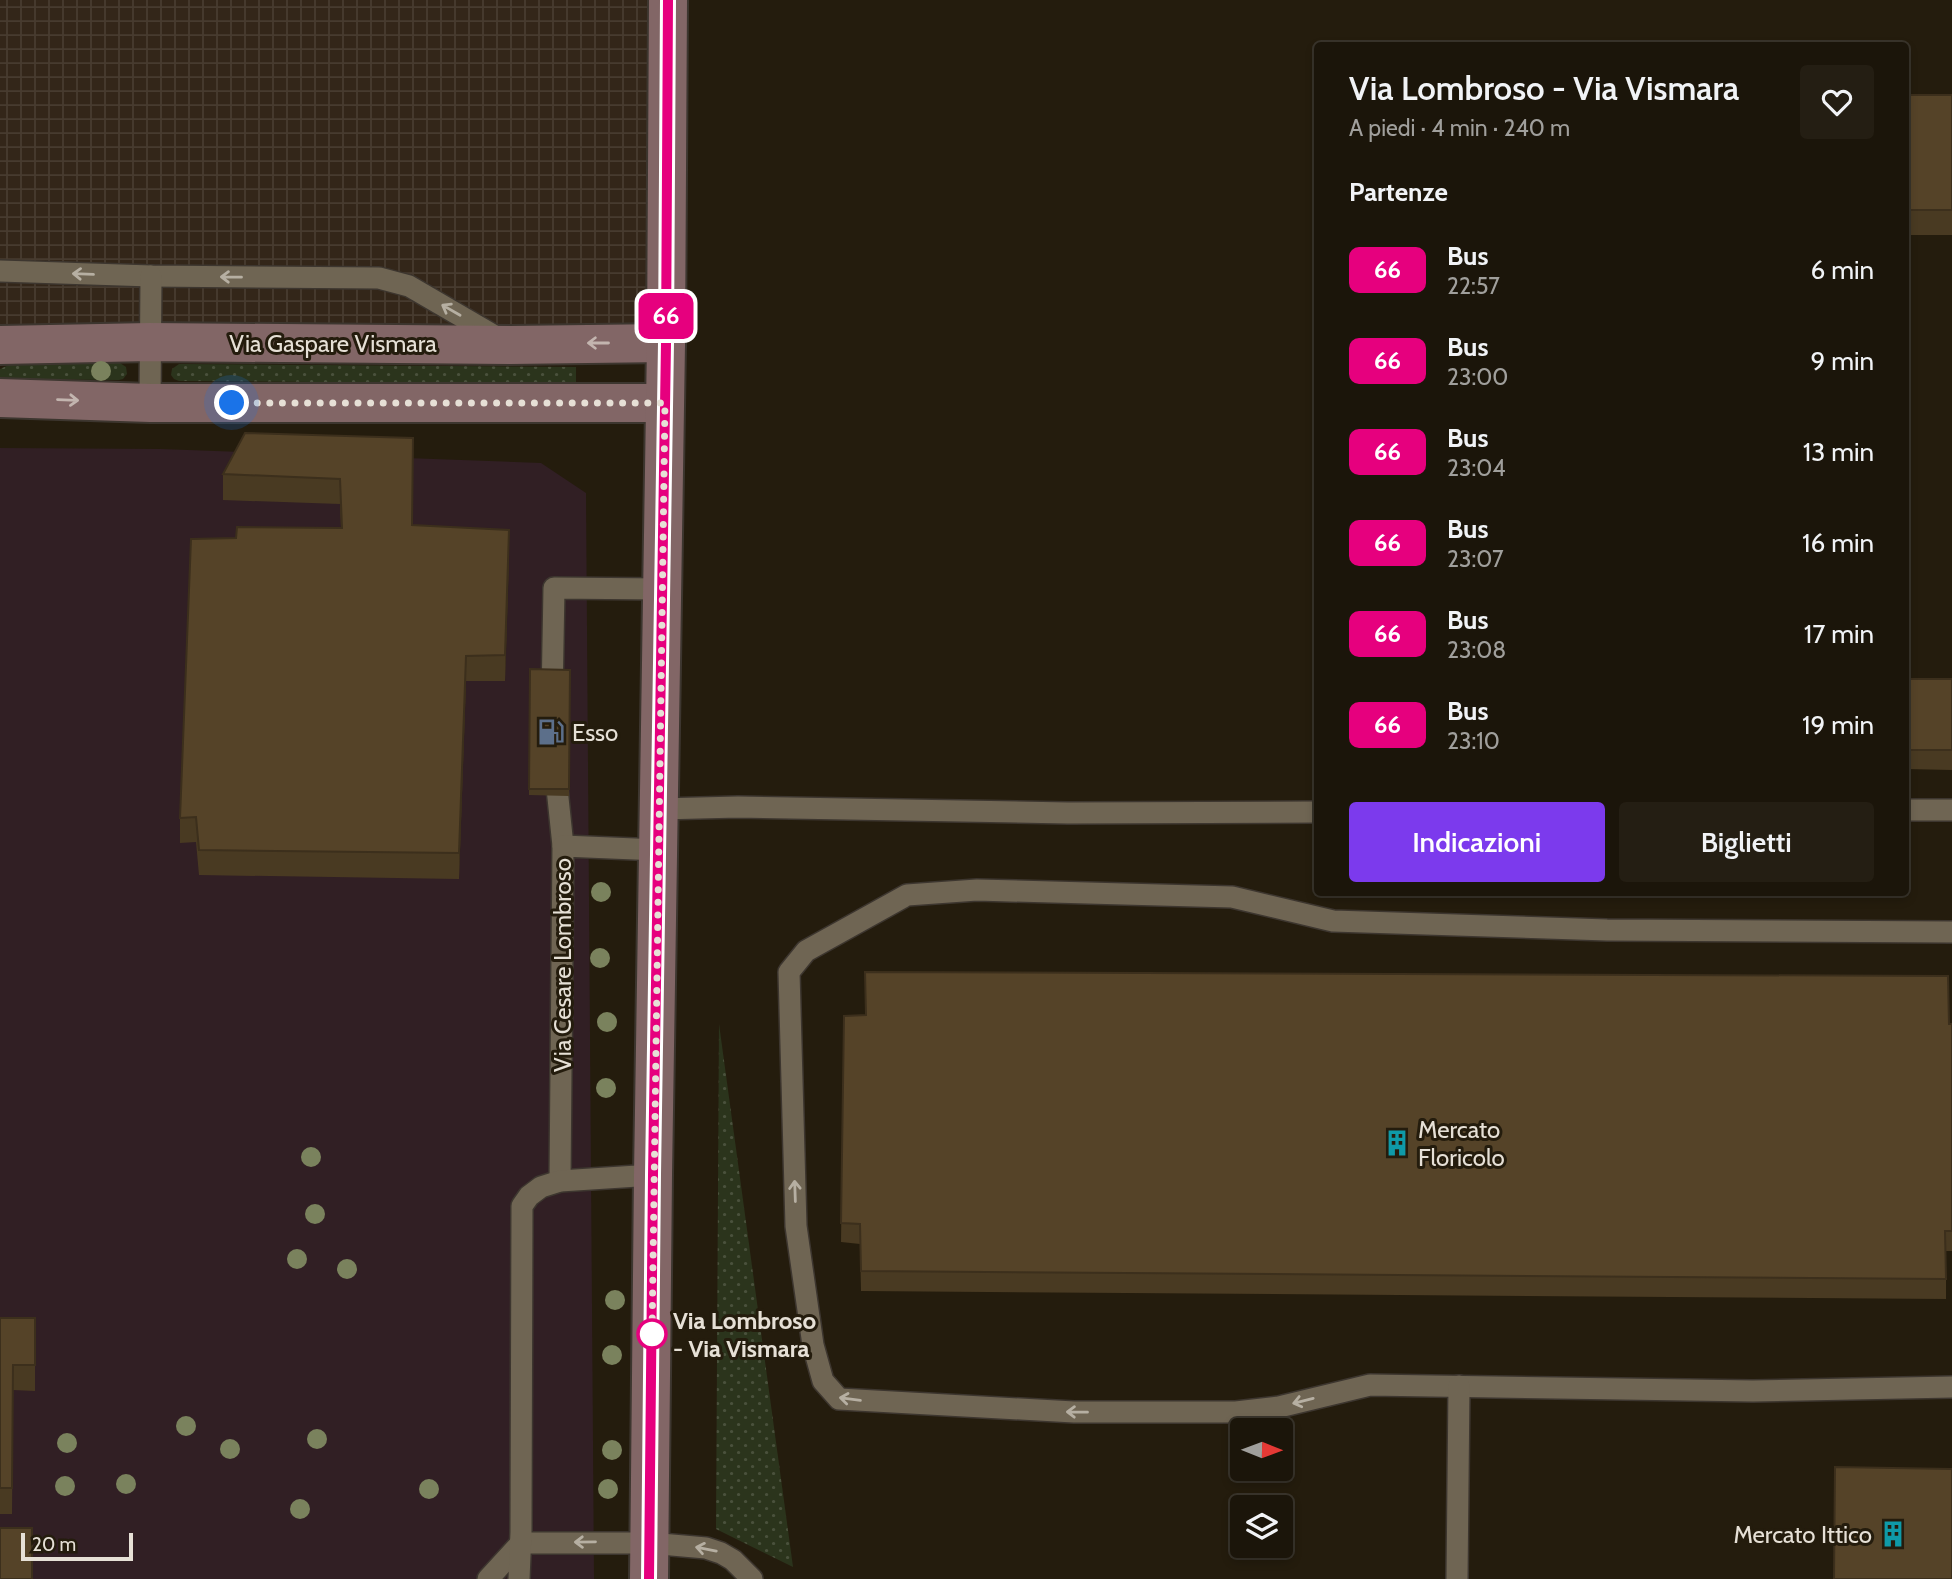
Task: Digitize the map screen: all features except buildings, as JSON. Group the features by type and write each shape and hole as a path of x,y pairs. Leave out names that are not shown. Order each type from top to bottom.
{"street":[{"path":"649,1561 666,343 668,0"},
{"name":"Via Gaspare Vismara","path":"0,345 150,342 510,345 666,343"},
{"path":"0,398 150,403 665,403"}],"lane":[{"path":"0,271 151,276 379,278 410,286 510,345"},
{"path":"150,403 151,276"},
{"path":"551,719 554,588 662,589"},
{"path":"552,744 563,846"},
{"path":"660,810 738,807 1055,813 1314,812"},
{"path":"1909,810 1952,810"},
{"name":"Via Cesare Lombroso","path":"560,1181 563,846 659,849"},
{"path":"1950,1386 1753,1391 1370,1385 1279,1407 1236,1412 1073,1412 839,1399 823,1381 813,1345 796,1226 789,972 806,951 907,895 977,890 1232,897 1333,921 1607,930 1952,932"},
{"path":"519,1579 522,1206 528,1196 541,1187 560,1181 653,1175"},
{"path":"1457,1579 1459,1386"},
{"path":"521,1543 649,1561 705,1548 733,1560 752,1579"},
{"path":"488,1579 521,1543"}],"shaded area":[{"path":"0,0 664,0 663,340 0,339"},
{"path":"0,448 161,449 541,463 586,493 594,1579 0,1579"}],"green space":[{"path":"21,362 120,363 126,367 127,374 119,380 0,379 0,369"},
{"path":"179,364 576,367 576,384 179,381 171,375 172,369"},
{"path":"719,1024 793,1567 716,1529"}],"bus line":[{"name":"66","path":"649,1579 666,343 668,0"}],"place":[{"name":"Esso","path":"551,732"},
{"name":"Mercato Floricolo","path":"1397,1143"},
{"name":"Via Lombroso - Via Vismara","path":"652,1334"},
{"name":"Mercato Ittico","path":"1893,1534"}],"route":[{"path":"232,403 665,403 652,1334"}]}
